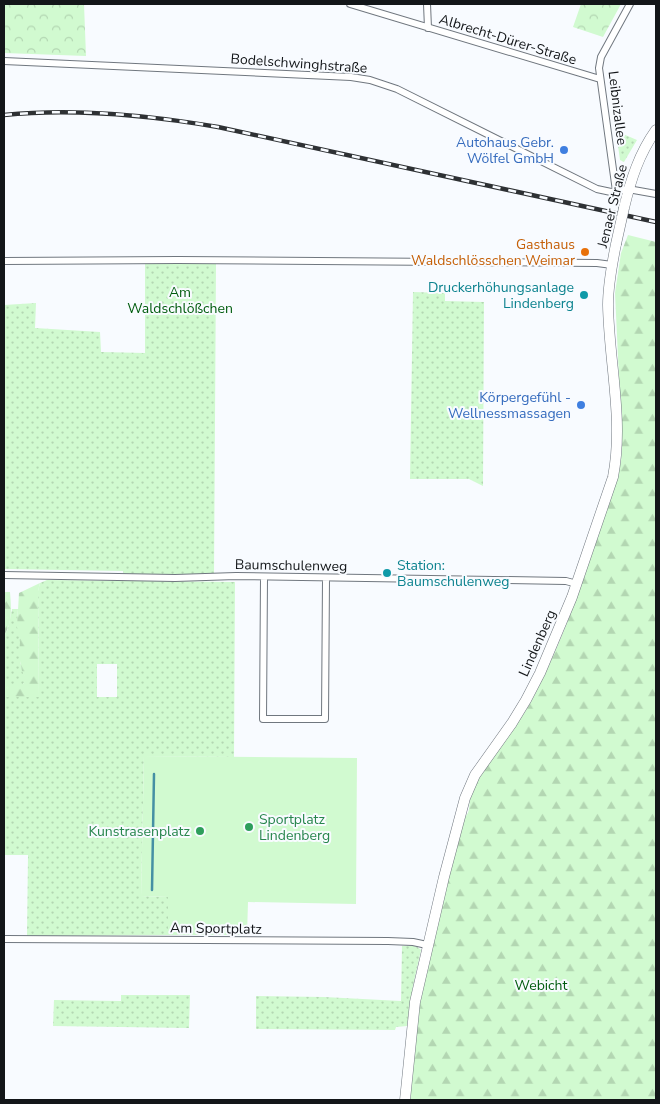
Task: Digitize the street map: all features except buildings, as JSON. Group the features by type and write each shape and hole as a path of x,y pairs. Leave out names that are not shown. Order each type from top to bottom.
{"main road":[{"name":"Jenaer Straße","path":"612,265 628,190 645,145 656,130"},
{"name":"Lindenberg","path":"405,1100 413,1015 427,945 462,809 475,775 526,700 555,639 577,584 617,458 617,430 608,305 612,265"}],"street":[{"name":"Albrecht-Dürer-Straße","path":"350,4 600,79"},
{"path":"427,4 428,28"},
{"name":"Leibnizallee","path":"616,192 599,68 602,57 630,4"},
{"name":"Bodelschwinghstraße","path":"4,61 365,79 397,89 592,187 616,192 628,190 656,194"},
{"path":"4,260 597,263 612,265"},
{"name":"Baumschulenweg","path":"4,575 264,577 566,582 577,584"},
{"path":"264,577 263,719 325,719 326,578"},
{"name":"Am Sportplatz","path":"4,939 388,941 413,942 427,945"}],"green space":[{"path":"4,4 84,4 86,56 4,53"},
{"path":"581,4 621,4 603,37 573,27"},
{"path":"616,131 637,140 624,162 620,160"},
{"name":"Webicht","path":"628,235 656,242 656,1100 410,1100 420,999 456,848 465,817 469,811 472,792 477,781 526,710 545,673 569,619 617,479 622,443 615,293 621,253"},
{"name":"Am Waldschlößchen","path":"145,264 216,264 214,576 124,575 123,571 4,569 4,305 36,303 35,328 100,332 101,352 145,353"},
{"path":"413,292 445,293 445,301 484,302 483,486 469,479 410,479"},
{"path":"47,580 235,582 234,757 144,756 141,896 169,897 168,935 27,936 28,855 4,855 4,697 39,696 38,591 40,583","holes":["97,664 117,664 117,697 97,697"]},
{"path":"40,583 38,591 39,697 4,697 4,684 23,684 26,679 19,656 20,642 17,627 19,593"},
{"path":"4,592 10,592 11,609 9,625 4,635"},
{"path":"12,609 18,609 20,660 27,679 23,684 4,684 4,635 8,629"},
{"name":"Sportplatz Lindenberg","path":"144,756 357,758 356,904 248,902 247,935 168,935 168,897 141,896"},
{"path":"402,946 415,946 421,950 407,1026 396,1027 395,1030 256,1029 256,996 401,1001"},
{"path":"121,995 190,995 189,1028 53,1026 54,1000 121,1001"}],"waterway":[{"path":"152,890 154,774"}],"railway":[{"path":"4,115 58,112 111,114 165,119 218,127 656,222"}],"place":[{"name":"Autohaus Gebr. Wölfel GmbH","path":"564,150"},
{"name":"Gasthaus Waldschlösschen Weimar","path":"585,252"},
{"name":"Druckerhöhungsanlage Lindenberg","path":"584,295"},
{"name":"Körpergefühl - Wellnessmassagen","path":"581,405"},
{"name":"Station: Baumschulenweg","path":"387,573"},
{"name":"Sportplatz Lindenberg","path":"249,827"},
{"name":"Kunstrasenplatz","path":"200,831"}]}
